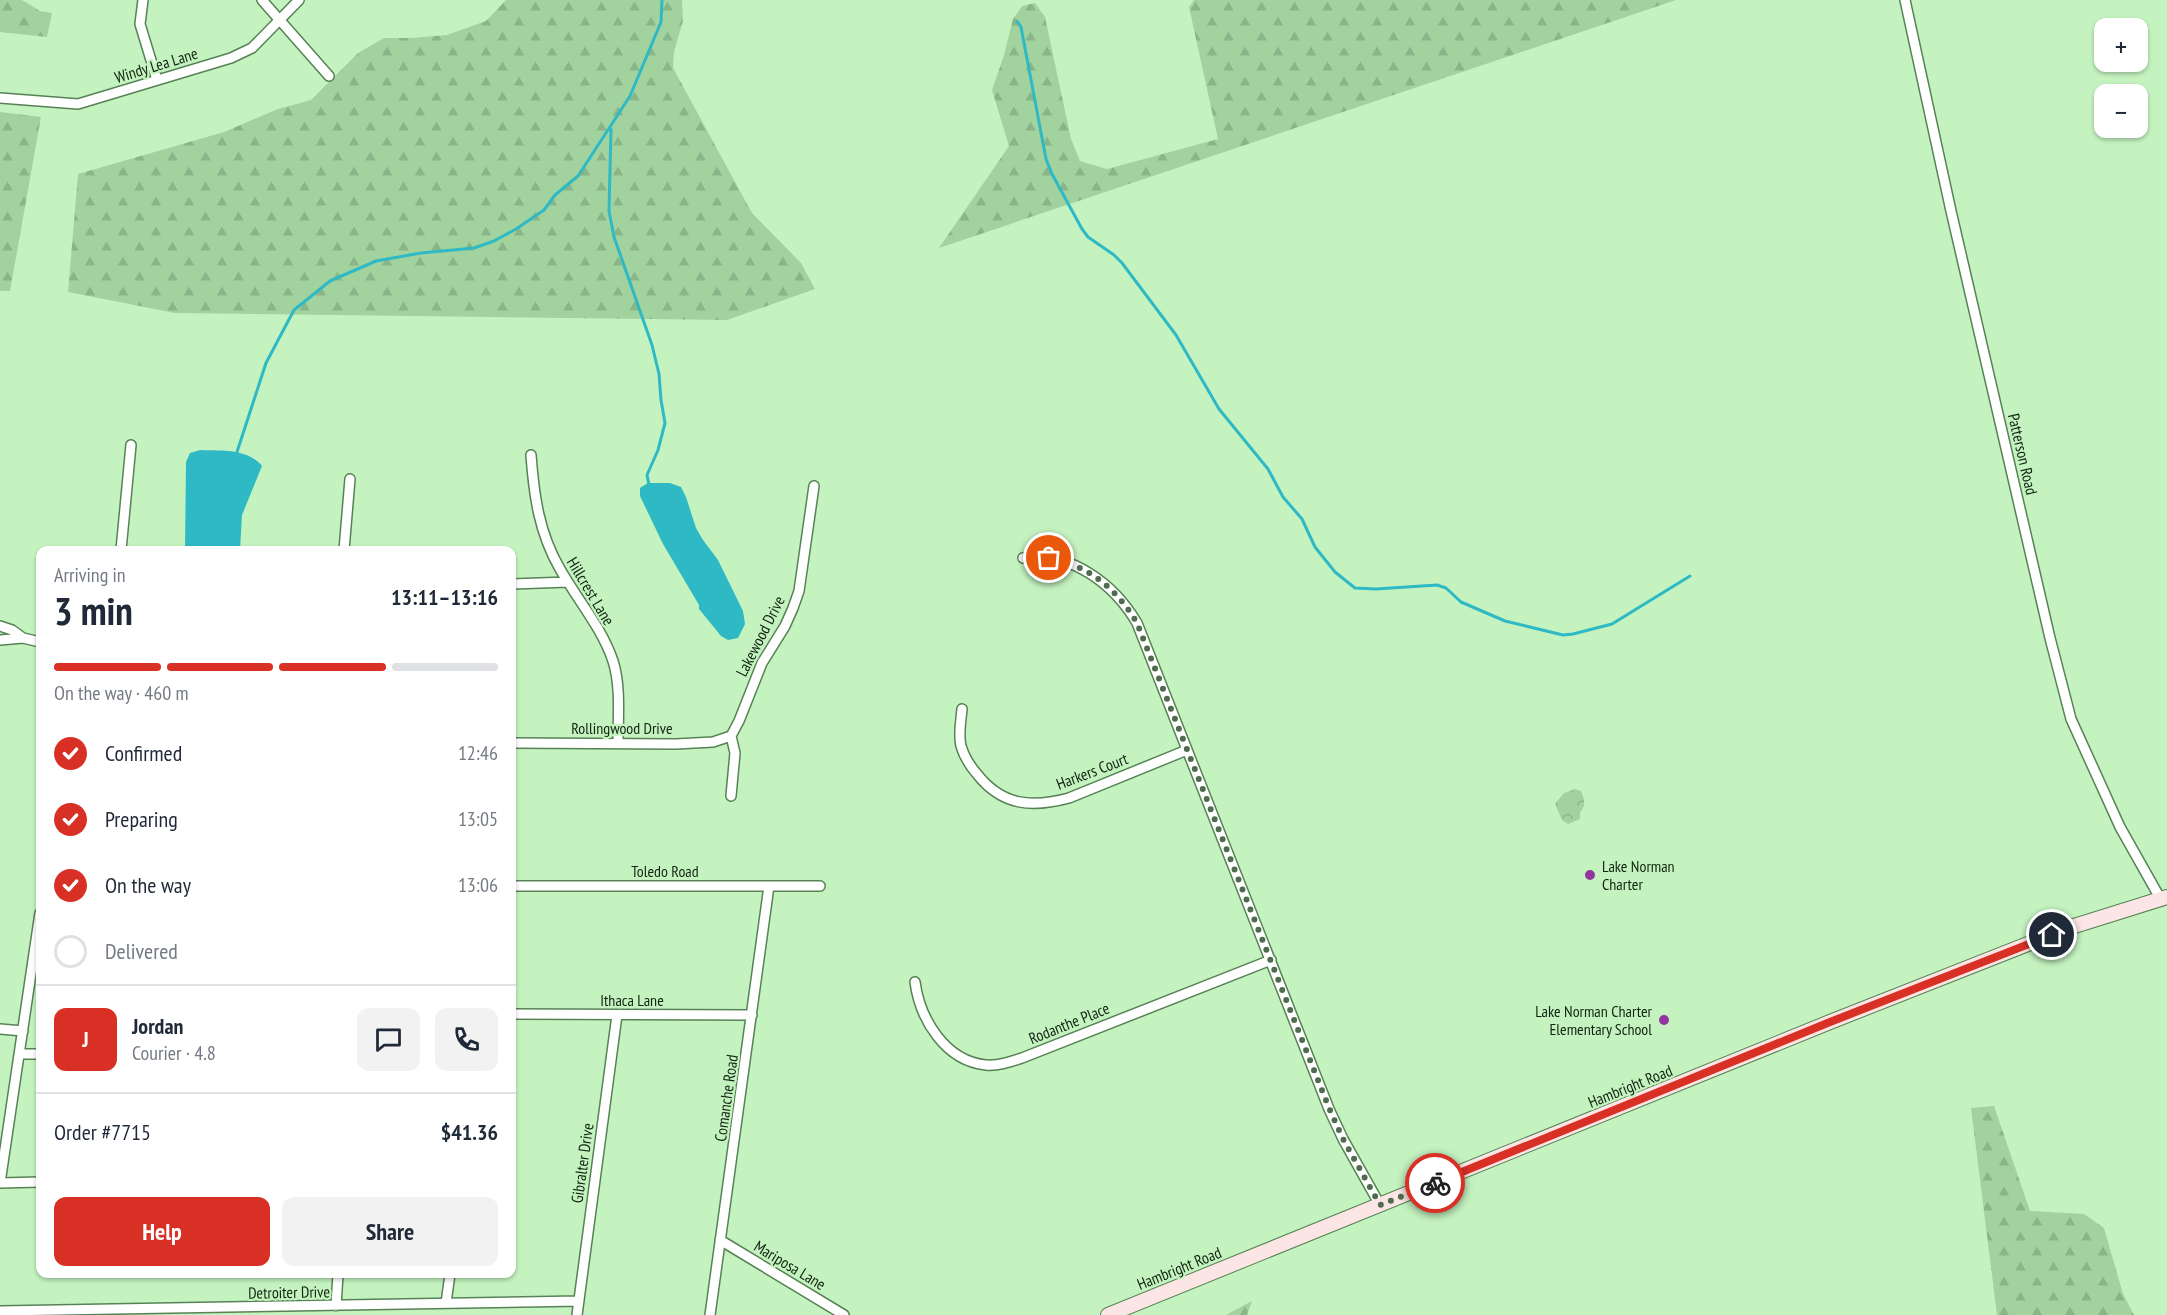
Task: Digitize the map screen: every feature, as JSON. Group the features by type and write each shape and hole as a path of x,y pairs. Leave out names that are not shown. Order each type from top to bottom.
{"main road":[{"name":"Hambright Road","path":"1108,1315 1830,1022 2071,927 2164,897"}],"street":[{"path":"143,0 140,24 157,80"},
{"path":"262,0 329,76"},
{"name":"Windy Lea Lane","path":"0,98 78,104 245,53 299,0"},
{"name":"Patterson Road","path":"1905,0 1958,244 2071,719 2120,827 2164,897"},
{"path":"121,546 131,445"},
{"name":"Hillcrest Lane","path":"531,455 537,512 556,562 613,660 616,674 618,743"},
{"path":"344,546 350,479"},
{"name":"Lakewood Drive","path":"730,736 739,721 762,663 785,626 799,591 814,486"},
{"path":"1023,558 1046,557 1070,564 1098,578 1120,598 1137,623 1329,1108 1343,1139 1380,1205"},
{"path":"516,584 568,582"},
{"path":"0,626 12,630 22,638"},
{"path":"0,640 22,638 36,641"},
{"name":"Harkers Court","path":"962,709 961,746 969,765 990,788 1001,796 1024,803 1048,803 1069,798 1187,750"},
{"path":"730,736 735,753 731,796"},
{"name":"Rollingwood Drive","path":"516,743 713,742 730,736"},
{"name":"Toledo Road","path":"516,886 819,886"},
{"name":"Comanche Road","path":"710,1315 769,886"},
{"path":"36,950 0,1183 36,1182"},
{"name":"Rodanthe Place","path":"915,982 922,1010 939,1040 951,1050 974,1062 996,1065 1022,1058 1271,960"},
{"name":"Ithaca Lane","path":"516,1014 752,1016"},
{"name":"Gibralter Drive","path":"577,1315 616,1015"},
{"path":"0,1029 23,1031"},
{"path":"20,1054 36,1054"},
{"name":"Mariposa Lane","path":"720,1240 844,1315"},
{"path":"336,1306 338,1278"},
{"path":"446,1304 449,1278"},
{"name":"Detroiter Drive","path":"0,1311 579,1301"}],"green space":[{"path":"0,0 22,0 40,11 52,13 47,37 0,32"},
{"path":"506,0 682,0 683,21 674,52 673,68 752,213 801,263 815,289 727,320 175,313 68,292 78,174 224,132 278,109 311,100 358,53 384,38 447,35 486,21"},
{"path":"1194,0 1676,0 939,248 1009,146 992,90 1013,19 1022,6 1035,3 1045,17 1071,139 1080,161 1107,169 1218,139 1189,7"},
{"path":"0,112 41,117 10,291 0,291"},
{"path":"1575,789 1581,791 1584,804 1580,812 1580,819 1568,824 1562,820 1555,804 1564,793"},
{"path":"1994,1106 2030,1211 2084,1214 2104,1228 2123,1294 2134,1315 1997,1315 1971,1108"},
{"path":"1252,1301 1247,1315 1226,1315"}],"water":[{"path":"200,450 241,453 256,460 262,466 242,515 240,546 185,546 186,462 190,453"},
{"path":"648,483 670,483 681,487 696,528 718,560 743,611 745,624 738,638 728,640 721,636 699,609 699,605 663,544 640,496 640,488"}],"waterway":[{"path":"236,455 266,363 294,310 330,281 376,261 421,253 474,248 494,241 544,210 555,195 578,176 630,96 661,22 662,0"},
{"path":"1017,21 1021,27 1046,159 1082,229 1088,237 1122,263 1176,335 1219,409 1268,469 1283,497 1302,519 1315,547 1335,572 1355,588 1437,585 1446,588 1461,602 1505,621 1563,635 1612,624 1690,576"},
{"path":"611,129 609,211 614,237 652,345 659,374 665,423 658,450 647,475 649,485"}],"way so far":[{"path":"1049,558 1070,564 1104,582 1129,609 1137,623 1329,1108 1343,1139 1380,1205 1435,1183"}],"place":[{"name":"Lake Norman Charter","path":"1590,875"},
{"name":"Lake Norman Charter Elementary School","path":"1664,1020"}],"route":[{"path":"1435,1183 1830,1022 2052,935"}]}
